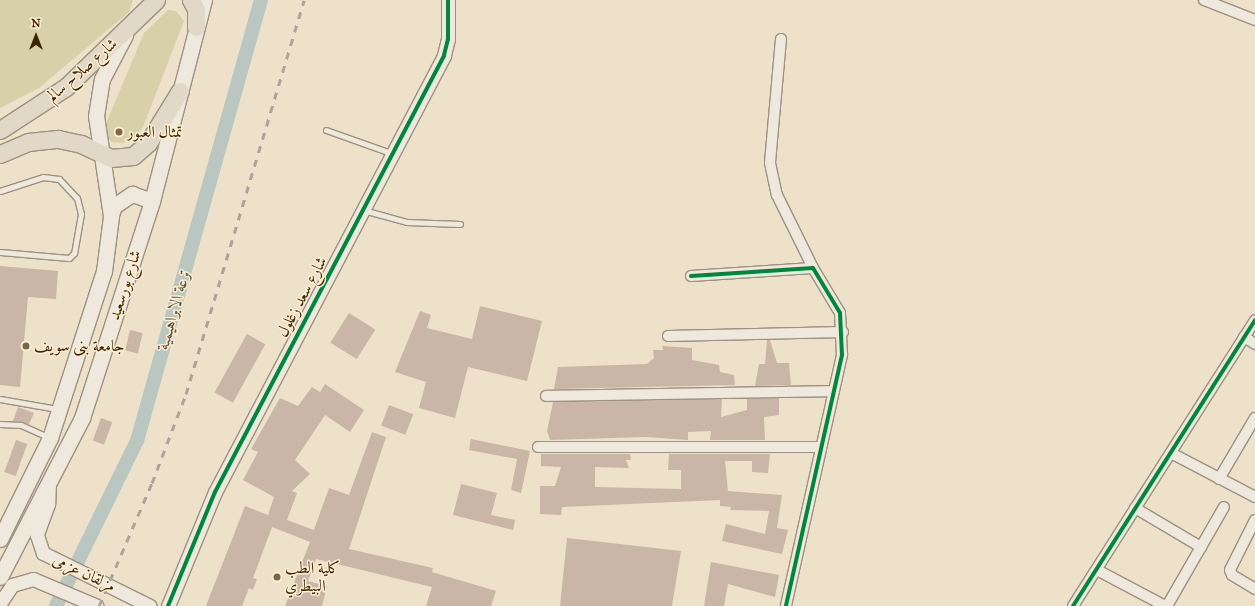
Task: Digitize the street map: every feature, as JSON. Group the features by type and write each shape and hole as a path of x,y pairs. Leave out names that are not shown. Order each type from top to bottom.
{"main road":[{"name":"شارع بورسعيد","path":"0,539 50,438 104,271 111,216 100,154 96,116 101,85 109,61 128,30 150,0"},
{"name":"شارع صلاح سالم","path":"0,130 66,87 128,30 156,0"},
{"path":"190,0 196,9 196,27"},
{"name":"شارع بورسعيد","path":"0,577 82,418 152,201 204,0"},
{"path":"0,154 28,142 46,139 70,141 100,154 123,158 142,151 180,91"},
{"path":"111,216 114,206 132,194 152,201"}],"street":[{"name":"شارع سعد زغلول","path":"168,606 215,492 391,153 444,55 448,39 448,0"},
{"path":"1204,0 1255,20"},
{"path":"781,39 770,163 777,195 813,268 840,313 843,332 834,391 786,606"},
{"path":"691,276 813,268"},
{"path":"1073,606 1255,320"},
{"path":"668,336 843,332"},
{"path":"1244,337 1255,344"},
{"path":"546,396 834,391"},
{"path":"1219,478 1255,418"},
{"path":"538,447 821,447"},
{"path":"1171,453 1255,497"},
{"name":"مزلقان عزمى","path":"49,481 48,504 37,535 43,554 99,579 150,606"},
{"path":"1097,570 1166,606 1224,507"},
{"path":"1135,508 1201,547"},
{"path":"1255,520 1230,570 1232,575 1255,589"},
{"name":"مزلقان عزمى","path":"0,603 18,581 40,582 97,606"}],"lane":[{"path":"326,130 391,153"},
{"path":"0,191 43,177 59,179 77,198 81,214 74,253 70,258 0,252"},
{"path":"362,210 407,222 460,224"},
{"path":"0,399 60,410"},
{"path":"0,424 21,425 50,438"}],"shaded area":[{"path":"0,0 133,0 129,12 39,88 0,108"},
{"path":"168,10 176,11 184,21 143,127 135,137 124,143 111,142 106,135 105,126 144,33"}],"building":[{"path":"0,266 58,271 56,299 28,297 20,387 0,385"},
{"path":"480,306 542,321 527,381 468,367 455,418 419,408 426,382 395,372 420,311 431,315 427,328 472,339"},
{"path":"349,313 375,329 357,359 330,343"},
{"path":"130,330 143,333 138,353 125,350"},
{"path":"247,334 265,344 233,403 215,393"},
{"path":"767,340 770,340 777,363 789,363 791,385 755,386 759,364 765,364"},
{"path":"662,346 692,348 692,360 719,365 720,372 734,375 735,385 554,389 558,367 647,364 654,358 653,350 663,350"},
{"path":"325,384 364,410 350,432 325,415 295,460 310,474 292,491 297,493 287,520 314,530 329,488 349,495 372,432 386,437 349,549 433,568 432,572 496,591 491,606 426,606 432,587 316,559 308,581 327,586 322,606 285,606 310,542 272,527 253,578 257,579 253,590 249,588 242,606 206,606 245,506 268,515 274,497 243,480 258,452 251,449 280,398 298,406 312,387 320,392"},
{"path":"779,398 779,415 764,417 765,440 710,440 711,431 688,432 688,440 646,437 550,440 547,431 553,402 722,399 721,417 747,410 747,399"},
{"path":"389,405 413,414 405,435 381,426"},
{"path":"18,407 34,413 29,424 13,421"},
{"path":"101,418 112,422 104,445 93,441"},
{"path":"471,439 530,451 521,493 511,490 517,459 469,450"},
{"path":"16,440 27,444 16,476 4,472"},
{"path":"541,454 630,454 631,460 626,460 629,468 595,467 595,487 681,489 681,470 668,470 669,454 770,454 768,473 752,472 752,461 725,461 728,491 782,495 777,528 788,530 782,554 722,541 726,524 765,534 769,511 730,510 731,507 720,506 720,500 562,507 561,515 540,514 540,486 555,486 561,467 541,466"},
{"path":"461,484 497,493 491,515 515,520 513,530 453,515"},
{"path":"567,538 681,551 672,606 560,606"},
{"path":"711,562 779,575 775,597 728,584 724,606 704,606"}],"waterway":[{"name":"ترعة الابراهيمية","path":"56,606 137,441 261,0"}],"railway":[{"path":"99,606 152,483 186,394 304,0"}],"cycle path":[{"path":"168,606 215,492 444,55 448,39 448,0"},
{"path":"691,276 813,268 840,313 842,355 786,606"},
{"path":"1073,606 1255,320"}],"place":[{"name":"تمثال العبور","path":"119,132"},
{"name":"جامعة بنى سويف","path":"26,346"},
{"name":"كلية الطب البيطري","path":"277,577"}]}
